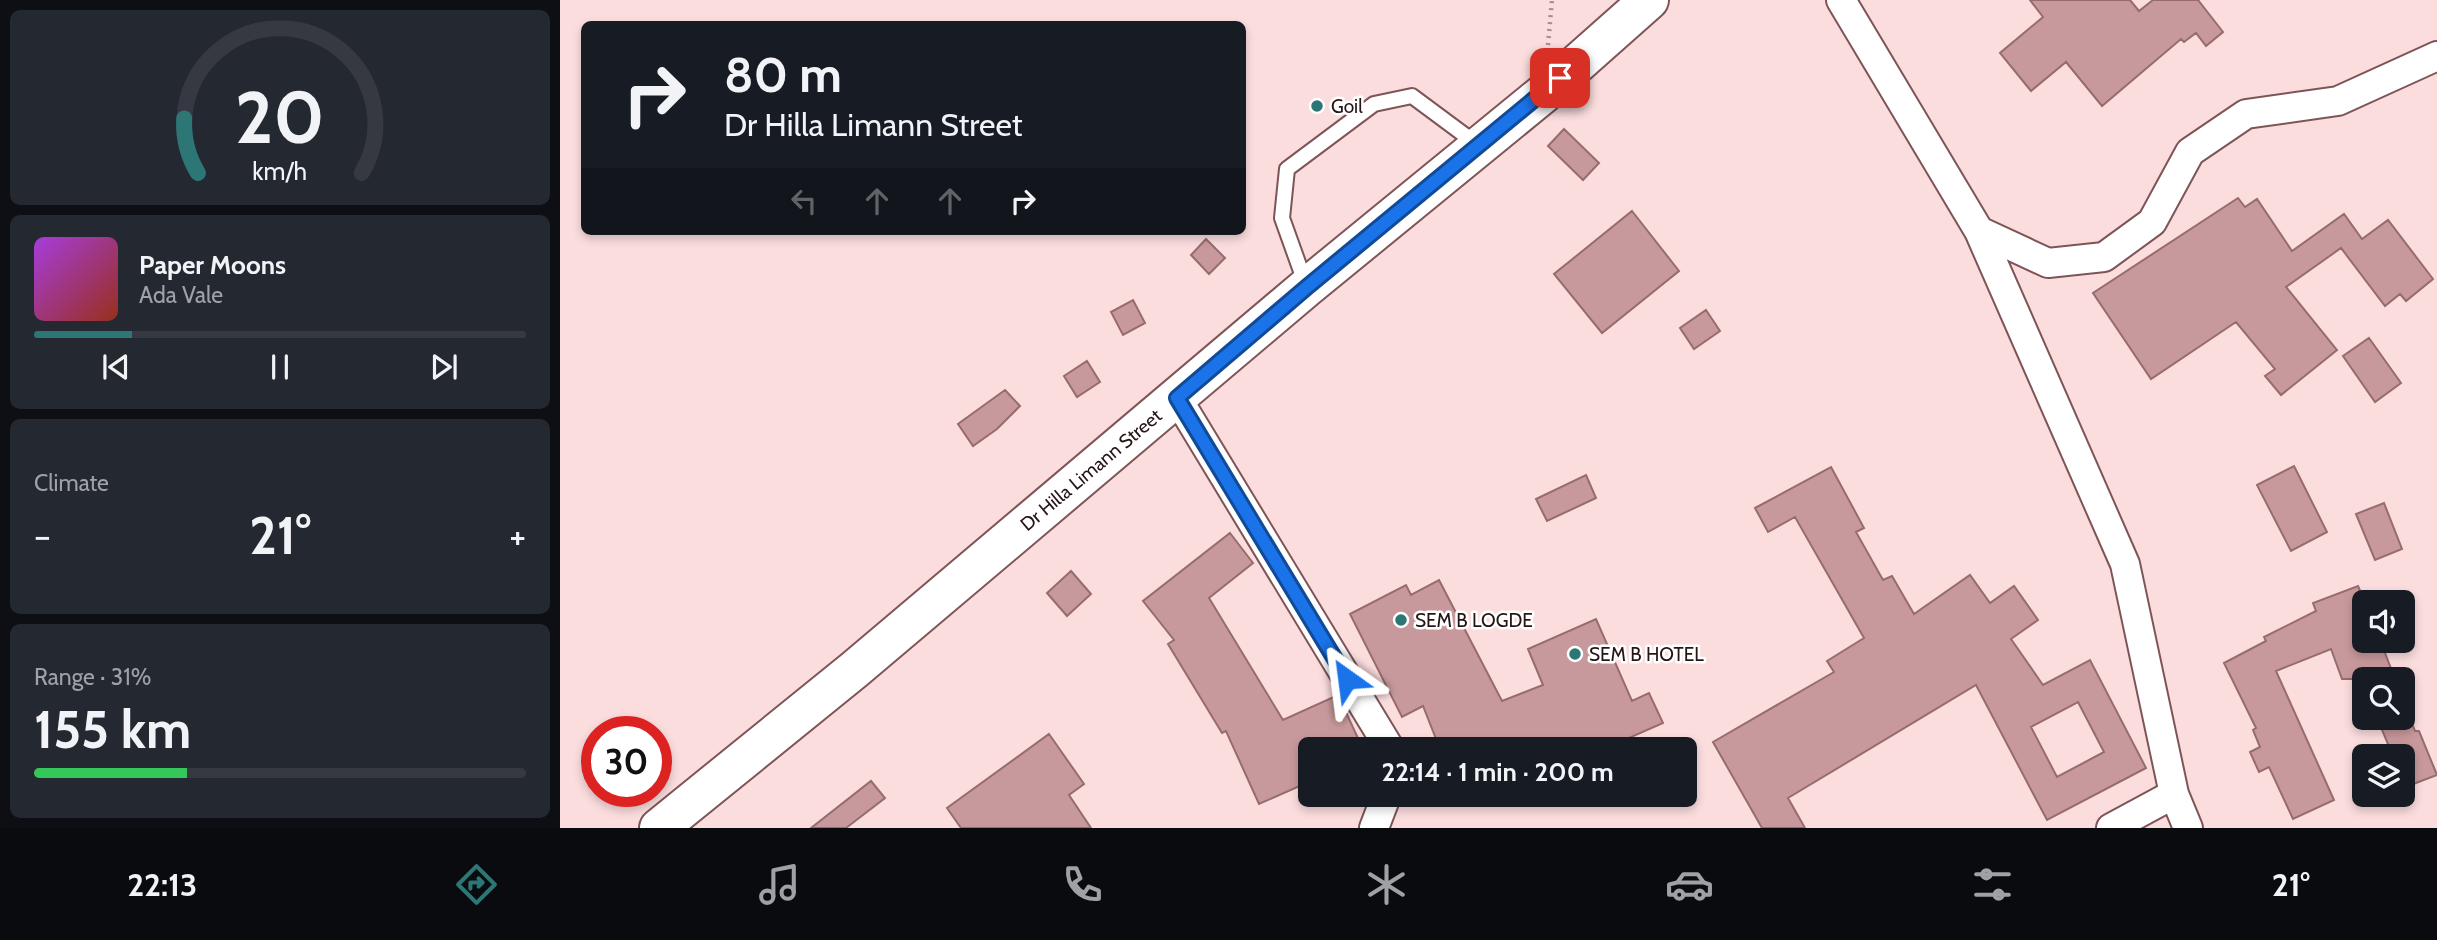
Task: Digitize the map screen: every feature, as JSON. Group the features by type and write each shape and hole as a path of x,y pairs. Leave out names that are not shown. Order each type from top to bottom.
{"highway":[{"name":"Dr Hilla Limann Street","path":"659,828 853,670 1307,287 1543,94 1649,0"}],"street":[{"path":"1841,0 1979,231 2125,564 2174,794 2189,828"},
{"path":"1979,231 2048,263 2104,257 2152,222 2190,152 2246,114 2338,101 2437,56"},
{"path":"1177,398 1383,737"},
{"path":"2111,828 2174,794"},
{"path":"1374,828 1382,807"}],"lane":[{"path":"1307,287 1282,218 1287,169 1374,104 1412,96 1479,146"}],"building":[{"path":"2030,0 2130,0 2139,11 2153,0 2198,0 2223,32 2206,46 2196,33 2184,42 2181,39 2102,106 2066,62 2031,91 2000,53 2043,17"},
{"path":"1564,129 1599,163 1583,180 1548,146"},
{"path":"2238,198 2245,207 2257,199 2292,251 2344,214 2362,239 2388,220 2433,279 2406,301 2400,294 2385,306 2341,248 2286,287 2337,350 2281,395 2265,376 2275,369 2236,322 2151,379 2093,293"},
{"path":"1632,211 1679,271 1602,333 1554,274"},
{"path":"1206,239 1225,258 1209,274 1191,255"},
{"path":"1133,300 1145,323 1123,335 1111,312"},
{"path":"1706,310 1720,331 1694,349 1680,328"},
{"path":"2369,338 2401,383 2375,402 2343,356"},
{"path":"1087,361 1100,382 1077,397 1064,376"},
{"path":"1005,390 1020,406 997,429 973,446 958,424"},
{"path":"2294,466 2327,532 2291,551 2257,485"},
{"path":"1831,467 1864,528 1856,532 1883,580 1892,576 1914,614 1970,575 1990,603 2014,586 2038,620 2011,639 2043,685 2090,660 2146,768 2047,820 1976,685 1788,798 1805,828 1762,828 1713,742 1834,672 1827,661 1864,638 1795,517 1768,532 1755,508","holes":["2078,702 2104,752 2057,777 2031,727"]},
{"path":"1586,475 1596,498 1547,521 1536,499"},
{"path":"2384,503 2402,549 2375,560 2356,514"},
{"path":"1230,533 1253,563 1209,598 1283,720 1338,695 1357,737 1298,737 1298,787 1259,804 1226,731 1222,733 1168,644 1174,640 1143,601"},
{"path":"1071,571 1091,594 1067,616 1047,593"},
{"path":"1439,580 1502,701 1543,685 1528,649 1596,619 1632,701 1649,693 1663,723 1631,737 1435,737 1423,706 1402,717 1350,614 1406,585 1411,595"},
{"path":"2358,586 2360,590 2352,590 2352,653 2385,653 2390,667 2352,667 2352,679 2342,679 2331,649 2276,671 2334,800 2293,819 2269,767 2259,772 2250,752 2260,747 2253,730 2256,728 2224,663 2266,641 2264,637 2316,611 2313,603"},
{"path":"2382,730 2419,731 2437,775 2415,783 2415,744 2388,744"},
{"path":"1049,734 1084,784 1069,795 1091,828 961,828 947,808"},
{"path":"871,781 885,798 846,828 811,828"}],"place":[{"name":"Goil","path":"1317,106"},
{"name":"SEM B LOGDE","path":"1401,620"},
{"name":"SEM B HOTEL","path":"1575,654"}],"route":[{"path":"1347,679 1177,398 1560,78"}]}
